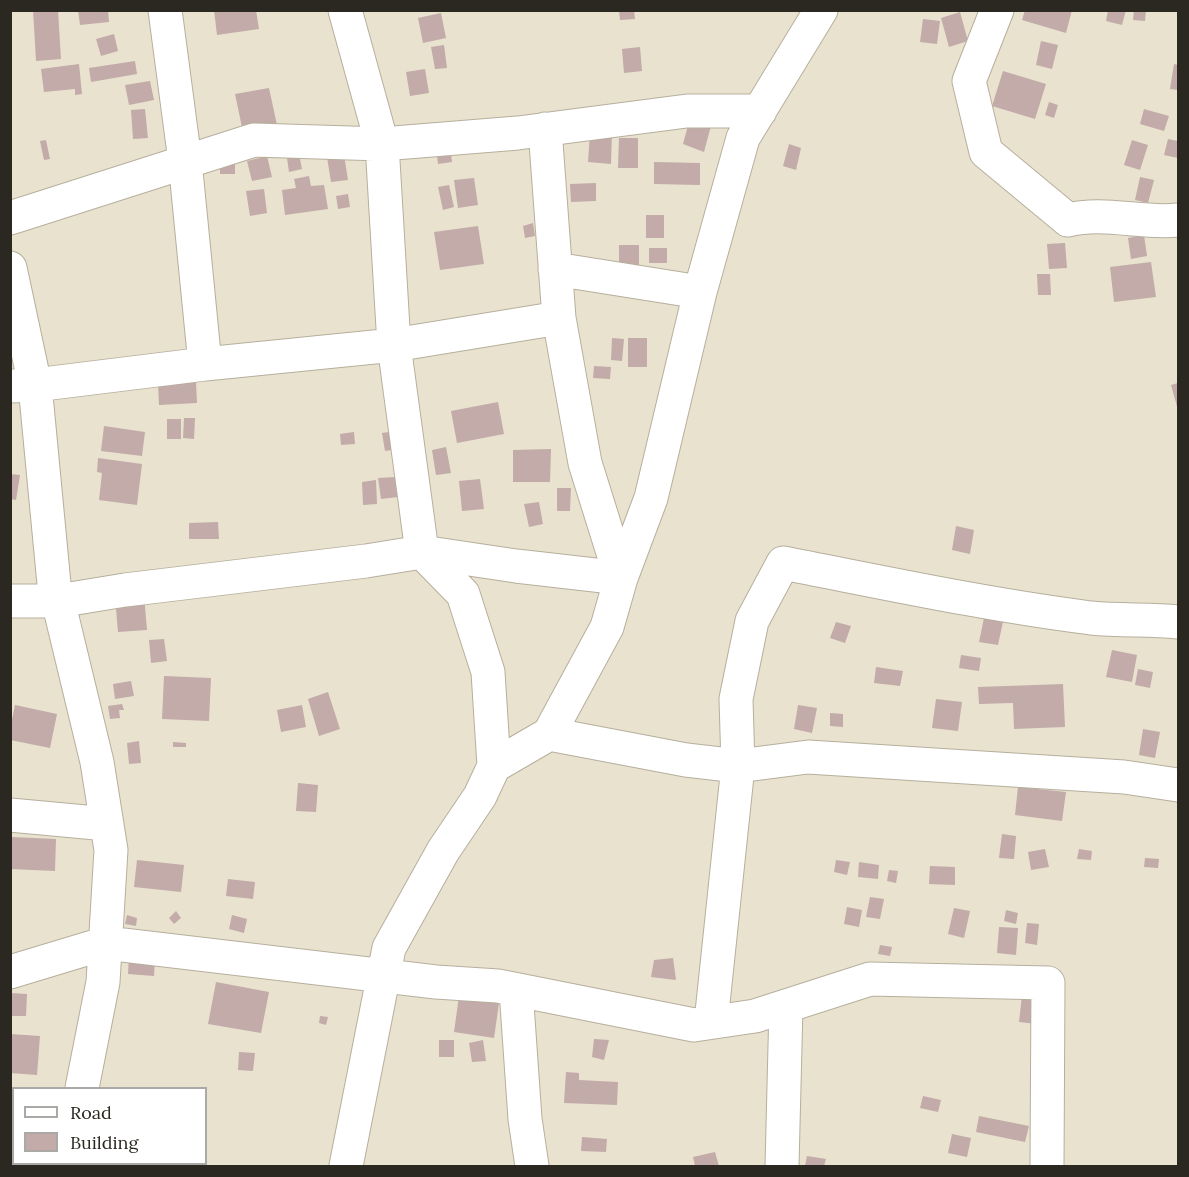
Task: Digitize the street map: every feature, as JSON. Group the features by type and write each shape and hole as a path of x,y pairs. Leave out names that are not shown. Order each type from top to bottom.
{"street":[{"path":"165,10 185,161 205,364"},
{"path":"345,10 382,144 394,345 422,552 464,594 488,672 494,766 480,796 443,851 389,948 346,1167"},
{"path":"494,766 549,734 607,627 621,578 651,498 700,292 743,138 821,10"},
{"path":"997,10 969,81 986,152 1068,220 1085,216 1164,222 1179,220"},
{"path":"10,218 254,140 382,144 545,129 687,111 760,111"},
{"path":"545,129 559,318 585,463 621,578"},
{"path":"10,268 23,386 54,584 97,762 111,850 103,982 82,1087"},
{"path":"555,269 700,292"},
{"path":"23,386 205,364 394,345 559,318"},
{"path":"10,601 58,601 125,590 366,561 422,552 621,578"},
{"path":"711,1022 738,766 736,699 752,621 783,563 1016,608 1095,618 1179,622"},
{"path":"549,734 686,760 738,766 808,758 1124,777 1179,785"},
{"path":"10,815 107,824"},
{"path":"10,972 106,944 516,990 694,1025 755,1016 870,979 1048,983 1047,1167"},
{"path":"516,990 525,1119 532,1167"},
{"path":"782,1167 786,1006"}],"building":[{"path":"33,10 58,10 61,59 36,61"},
{"path":"78,10 108,10 109,22 80,25"},
{"path":"214,10 256,10 259,29 217,35"},
{"path":"619,10 634,10 635,19 620,20"},
{"path":"1025,10 1072,10 1066,33 1022,20"},
{"path":"1108,10 1126,10 1122,25 1106,21"},
{"path":"1134,10 1146,10 1145,21 1133,20"},
{"path":"960,12 968,41 949,47 941,18"},
{"path":"441,13 446,38 423,43 418,18"},
{"path":"923,19 940,21 937,44 920,42"},
{"path":"114,34 118,51 101,56 96,39"},
{"path":"1041,41 1058,45 1052,69 1036,65"},
{"path":"444,45 447,68 435,69 431,47"},
{"path":"640,47 642,71 624,73 622,49"},
{"path":"135,61 137,74 91,82 89,68"},
{"path":"79,64 82,94 75,95 75,89 44,92 41,69"},
{"path":"1174,64 1178,65 1178,90 1170,89"},
{"path":"425,69 429,93 410,96 406,72"},
{"path":"1003,71 1046,84 1035,119 992,106"},
{"path":"150,81 154,100 129,105 125,85"},
{"path":"269,88 277,125 243,132 235,94"},
{"path":"1049,102 1058,105 1054,118 1045,115"},
{"path":"145,109 148,138 133,139 131,110"},
{"path":"1144,109 1169,116 1164,131 1140,124"},
{"path":"690,118 712,122 704,152 683,144"},
{"path":"590,131 612,132 611,164 588,162"},
{"path":"619,138 638,138 638,168 618,168"},
{"path":"1168,139 1178,141 1178,158 1164,155"},
{"path":"46,140 50,159 44,160 40,141"},
{"path":"1132,140 1148,145 1140,170 1124,165"},
{"path":"789,144 801,148 796,170 783,166"},
{"path":"450,145 452,162 438,164 436,147"},
{"path":"298,149 302,169 289,172 286,151"},
{"path":"220,154 235,154 235,174 220,174"},
{"path":"344,155 348,180 331,182 327,157"},
{"path":"267,156 272,177 252,181 247,161"},
{"path":"654,162 700,163 700,185 654,184"},
{"path":"309,176 311,186 324,185 328,209 285,215 282,190 296,188 294,179"},
{"path":"1140,177 1154,180 1148,203 1135,200"},
{"path":"474,178 478,205 458,208 454,180"},
{"path":"596,183 596,201 571,202 570,184"},
{"path":"449,185 454,207 443,210 438,187"},
{"path":"264,189 267,213 250,216 246,191"},
{"path":"348,194 350,207 338,209 336,196"},
{"path":"646,215 664,215 664,238 646,238"},
{"path":"533,223 535,236 525,238 523,226"},
{"path":"478,226 484,264 440,270 434,232"},
{"path":"1144,235 1147,256 1131,259 1128,238"},
{"path":"1065,243 1067,268 1049,269 1047,244"},
{"path":"619,245 639,245 639,274 619,274"},
{"path":"649,248 667,248 667,263 649,263"},
{"path":"1151,262 1156,297 1114,302 1110,267"},
{"path":"1037,274 1050,274 1051,295 1038,295"},
{"path":"612,338 624,339 622,361 611,360"},
{"path":"628,338 647,338 647,367 628,367"},
{"path":"594,366 611,367 610,379 593,378"},
{"path":"196,382 197,403 159,405 158,384"},
{"path":"1178,383 1178,410 1171,385"},
{"path":"498,402 504,434 457,443 451,411"},
{"path":"184,418 195,418 194,439 183,438"},
{"path":"167,419 181,419 181,439 167,439"},
{"path":"104,426 145,432 142,456 101,451"},
{"path":"354,432 355,444 341,445 340,434"},
{"path":"389,432 392,450 385,451 382,433"},
{"path":"446,447 451,473 436,475 432,450"},
{"path":"551,449 550,482 513,482 513,450"},
{"path":"98,458 142,464 137,505 99,500 102,473 97,472"},
{"path":"10,474 20,475 16,500 10,499"},
{"path":"396,477 398,497 381,499 378,478"},
{"path":"480,479 484,509 462,511 459,481"},
{"path":"376,480 377,504 363,505 362,482"},
{"path":"557,488 571,488 570,511 557,511"},
{"path":"539,502 543,524 529,527 524,504"},
{"path":"218,522 219,539 189,539 189,523"},
{"path":"956,526 974,530 970,554 952,550"},
{"path":"144,595 147,630 118,632 115,597"},
{"path":"985,613 1004,617 998,645 979,642"},
{"path":"836,622 851,626 845,643 830,638"},
{"path":"164,639 167,661 151,663 149,640"},
{"path":"1112,650 1137,655 1132,682 1106,677"},
{"path":"961,655 981,658 979,671 959,668"},
{"path":"876,667 903,671 900,686 874,683"},
{"path":"1138,669 1153,672 1150,688 1135,685"},
{"path":"164,676 211,678 209,721 162,719"},
{"path":"131,681 134,696 115,699 113,684"},
{"path":"1063,684 1065,727 1014,729 1013,703 979,704 978,687"},
{"path":"328,692 340,729 319,736 308,699"},
{"path":"936,699 962,702 958,731 932,728"},
{"path":"122,704 124,710 119,710 120,718 110,719 108,706"},
{"path":"15,705 57,714 50,748 10,740"},
{"path":"302,705 306,727 281,732 277,710"},
{"path":"798,705 817,708 812,733 794,729"},
{"path":"830,713 843,714 843,727 830,726"},
{"path":"1143,729 1160,732 1155,758 1139,755"},
{"path":"139,741 141,763 129,764 127,743"},
{"path":"173,742 186,743 186,747 173,747"},
{"path":"298,783 318,785 316,812 296,811"},
{"path":"1018,787 1066,792 1062,821 1015,815"},
{"path":"1002,834 1016,836 1014,859 999,858"},
{"path":"11,837 56,839 55,871 10,869"},
{"path":"1045,849 1049,867 1031,870 1028,852"},
{"path":"1079,849 1092,851 1091,860 1077,859"},
{"path":"1145,858 1159,859 1158,868 1144,867"},
{"path":"137,860 184,865 181,892 134,887"},
{"path":"836,860 850,862 847,875 834,872"},
{"path":"859,862 879,865 878,879 858,877"},
{"path":"930,866 955,867 955,885 929,884"},
{"path":"889,870 898,871 896,883 887,881"},
{"path":"228,879 255,882 253,899 226,896"},
{"path":"870,897 884,899 880,919 866,917"},
{"path":"847,907 862,910 859,927 844,924"},
{"path":"954,908 970,911 964,938 948,934"},
{"path":"1006,910 1018,913 1016,924 1004,921"},
{"path":"176,911 181,918 174,924 169,918"},
{"path":"127,915 137,918 136,926 125,924"},
{"path":"232,915 247,919 244,933 229,929"},
{"path":"1027,923 1039,924 1037,945 1025,943"},
{"path":"999,927 1018,928 1016,955 997,953"},
{"path":"880,945 892,947 890,956 878,954"},
{"path":"129,956 155,959 154,976 128,974"},
{"path":"673,958 676,980 651,977 654,960"},
{"path":"216,982 269,992 261,1033 208,1024"},
{"path":"10,993 27,994 26,1016 10,1016"},
{"path":"1022,995 1040,998 1037,1024 1019,1022"},
{"path":"459,996 499,1003 494,1038 454,1032"},
{"path":"320,1016 328,1017 326,1025 319,1023"},
{"path":"10,1034 40,1036 37,1075 10,1073"},
{"path":"594,1039 609,1040 604,1060 592,1057"},
{"path":"439,1040 454,1040 454,1057 439,1057"},
{"path":"483,1040 486,1061 472,1062 469,1043"},
{"path":"239,1052 255,1053 253,1071 238,1070"},
{"path":"566,1072 579,1073 579,1080 618,1082 617,1105 564,1103"},
{"path":"923,1096 941,1100 938,1112 920,1108"},
{"path":"979,1116 1029,1126 1025,1142 976,1132"},
{"path":"952,1134 971,1138 967,1157 948,1153"},
{"path":"582,1137 607,1139 606,1152 581,1151"},
{"path":"715,1152 719,1166 695,1166 693,1157"},
{"path":"807,1156 826,1159 824,1166 805,1166"}]}
